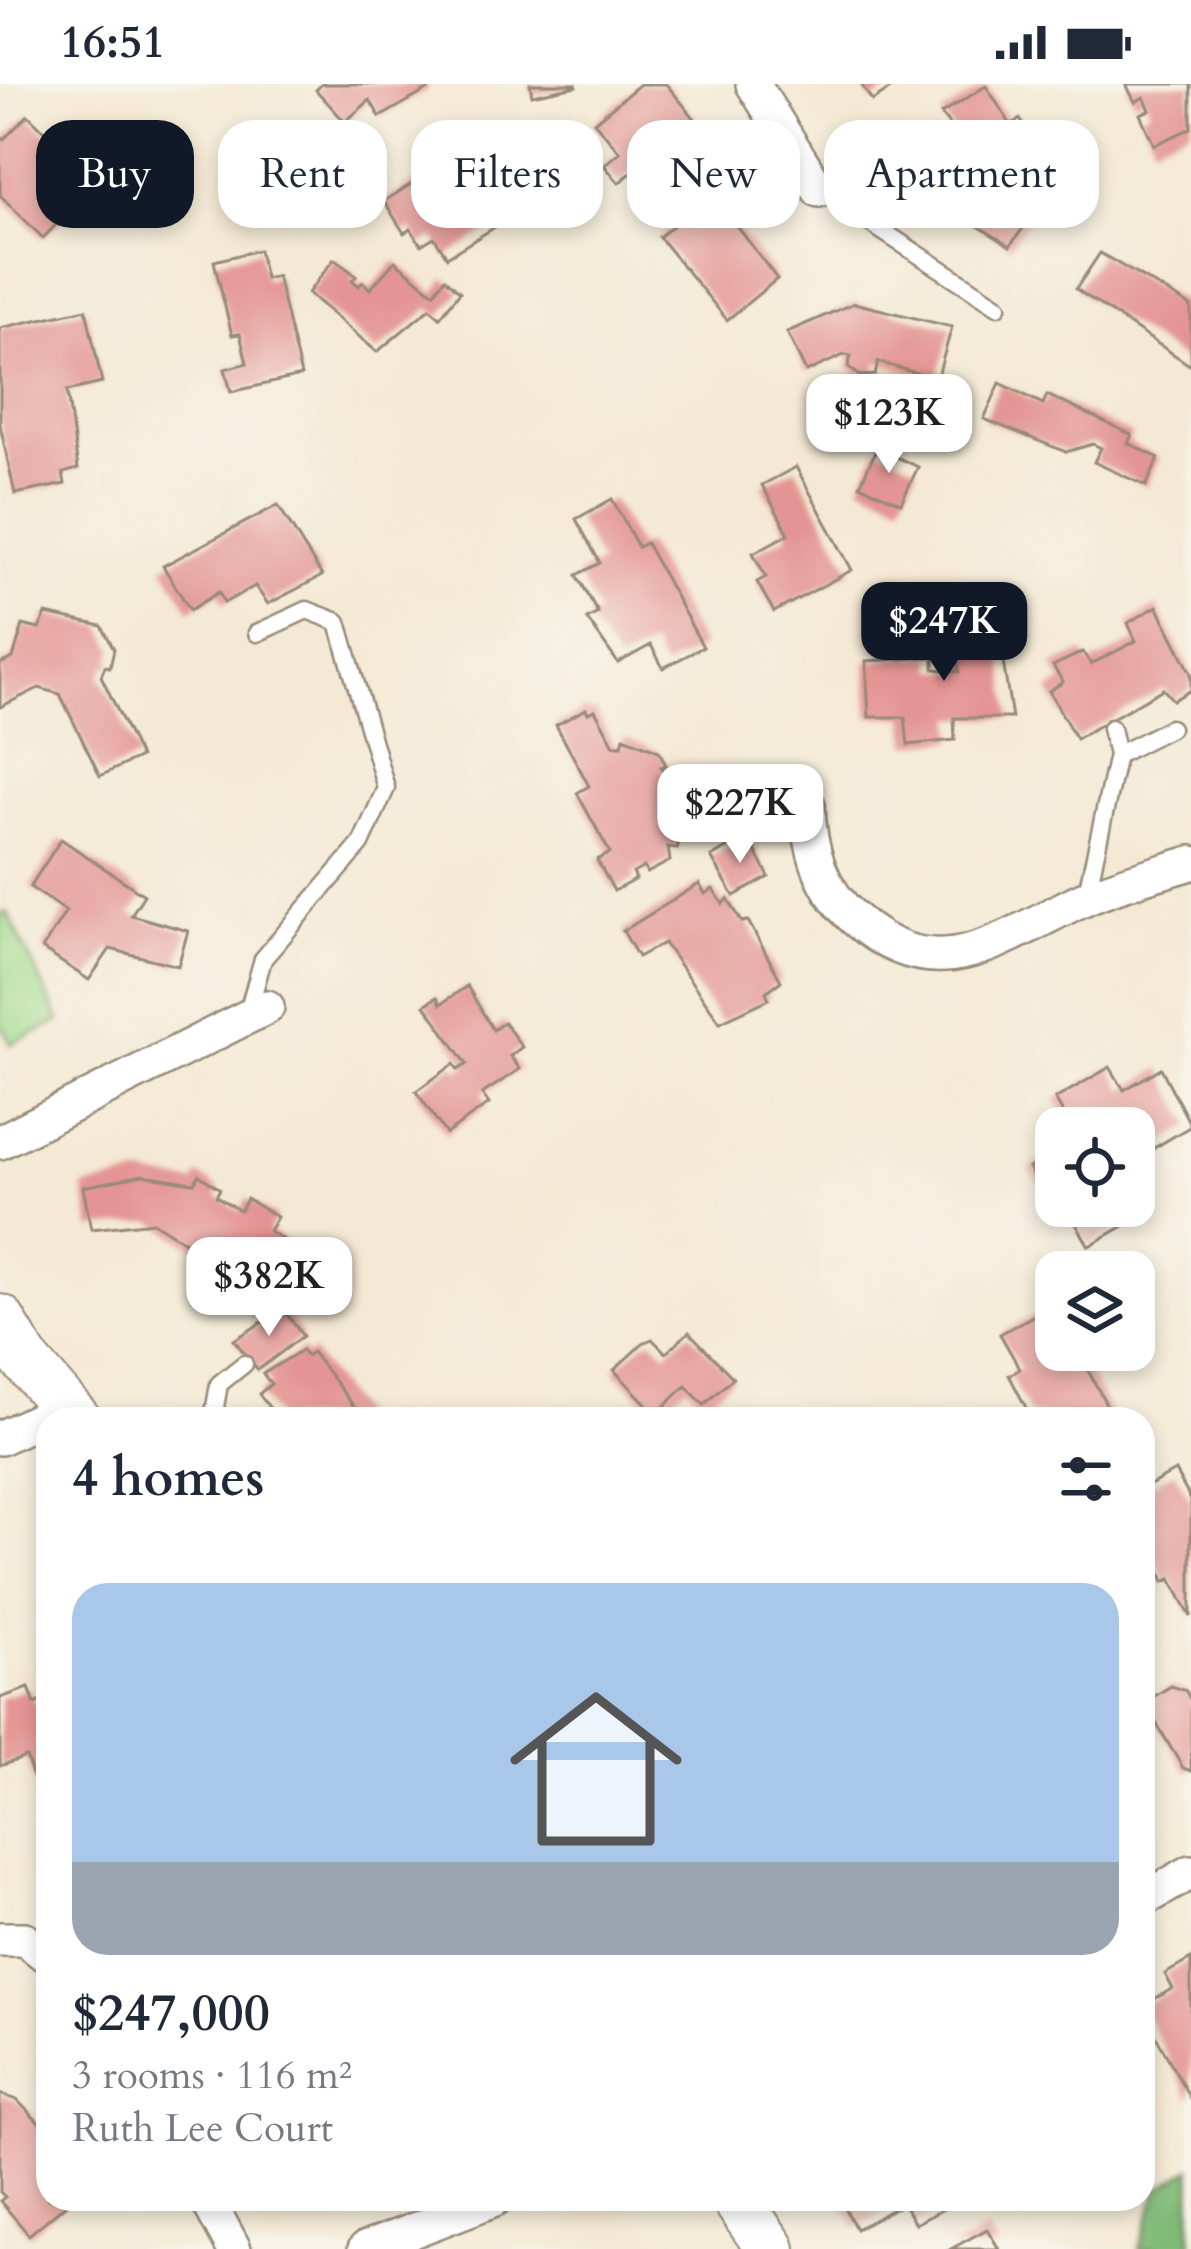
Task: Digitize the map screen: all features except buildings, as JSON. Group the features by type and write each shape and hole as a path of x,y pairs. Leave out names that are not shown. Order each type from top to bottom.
{"street":[{"path":"753,84 819,190"},
{"path":"808,805 809,833 827,886 865,928 902,947 944,955 999,946 1086,898 1191,863"},
{"path":"0,1142 257,1011"},
{"path":"0,1319 65,1407"},
{"path":"0,1438 36,1426"},
{"path":"1155,1893 1191,1872"},
{"path":"0,1940 26,1940 36,1948"},
{"path":"213,2211 234,2249"},
{"path":"365,2249 464,2211"},
{"path":"744,2211 771,2249"}],"lane":[{"path":"819,190 998,306"},
{"path":"256,633 307,610 338,622 386,788 362,844 263,959 257,1011"},
{"path":"1086,898 1117,754 1112,728"},
{"path":"1117,754 1170,728"},
{"path":"215,1407 219,1384 244,1364"}],"green space":[{"path":"7,912 60,1021 11,1044 0,1022 0,915"},
{"path":"1191,2168 1191,2249 1139,2249 1158,2190"}]}
